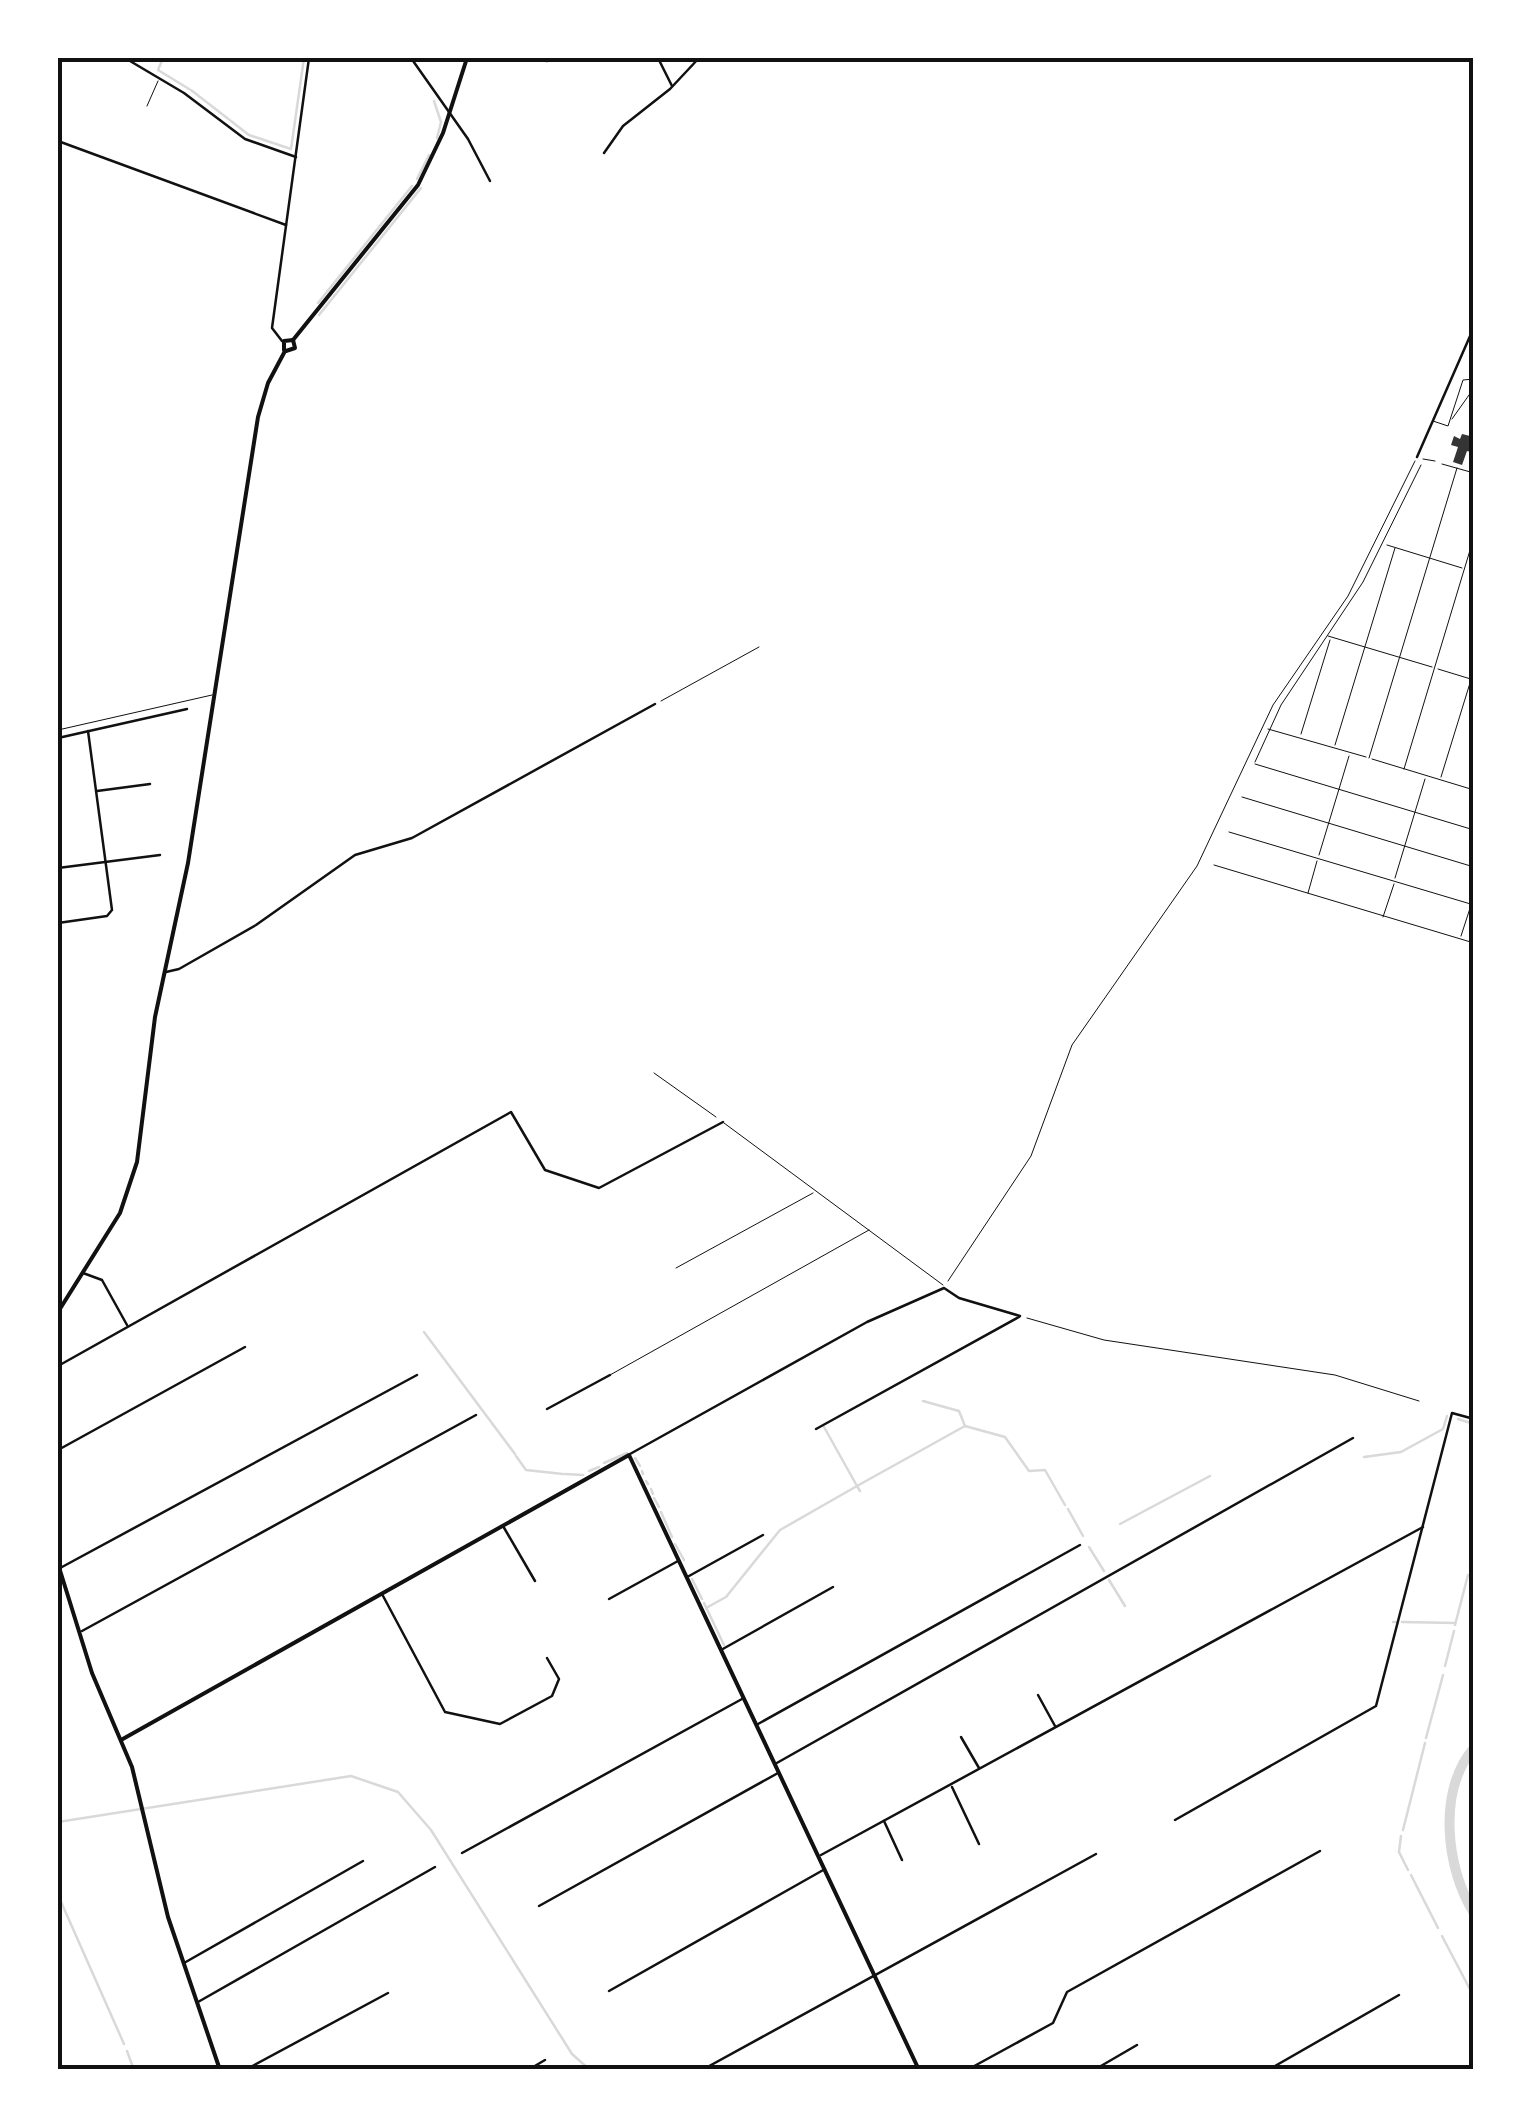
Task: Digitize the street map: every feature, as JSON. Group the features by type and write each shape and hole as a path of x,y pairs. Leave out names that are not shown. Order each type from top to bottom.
{"street":[{"path":"286,351 272,328 310,58"},
{"path":"411,58 479,156 490,181"},
{"path":"283,342 293,340 416,188 439,144 466,58"},
{"path":"658,58 672,86"},
{"path":"604,153 622,126 672,86 699,58"},
{"path":"130,62 160,78 239,136 296,157"},
{"path":"58,141 287,225"},
{"path":"1417,457 1474,326"},
{"path":"58,1312 120,1213 132,1182 164,972 188,863 258,417 270,377 286,351 295,348 293,340"},
{"path":"164,972 178,970 240,935 356,855 412,838 655,704"},
{"path":"58,738 187,709"},
{"path":"58,923 110,914 88,731"},
{"path":"96,791 150,784"},
{"path":"58,868 160,855"},
{"path":"58,1366 511,1112 546,1170 599,1188 722,1122"},
{"path":"82,1272 102,1280 128,1327"},
{"path":"121,1740 867,1322 945,1286 959,1298 1020,1316"},
{"path":"816,1429 1020,1316"},
{"path":"58,1450 245,1348"},
{"path":"548,1409 610,1374"},
{"path":"220,2070 182,1964 144,1808 58,1566 416,1375"},
{"path":"81,1631 476,1414"},
{"path":"1176,1820 1376,1706 1452,1414 1474,1419"},
{"path":"775,1764 1353,1438"},
{"path":"629,1455 919,2070"},
{"path":"503,1524 534,1581"},
{"path":"820,1856 1422,1527"},
{"path":"688,1577 763,1535"},
{"path":"757,1725 1080,1546"},
{"path":"609,1599 680,1560"},
{"path":"720,1651 833,1587"},
{"path":"381,1592 446,1712 500,1724 552,1696 558,1679 547,1658"},
{"path":"1038,1695 1055,1727"},
{"path":"462,1854 743,1698"},
{"path":"962,1737 980,1769"},
{"path":"539,1906 779,1772"},
{"path":"951,1784 979,1844"},
{"path":"884,1821 902,1860"},
{"path":"967,2070 1054,2023 1067,1992 1320,1851"},
{"path":"702,2070 1096,1854"},
{"path":"182,1964 363,1861"},
{"path":"196,2003 435,1867"},
{"path":"609,1990 826,1869"},
{"path":"245,2070 388,1992"},
{"path":"1268,2070 1399,1994"},
{"path":"1094,2070 1137,2045"},
{"path":"528,2070 545,2060"}],"lane":[{"path":"147,106 160,78"},
{"path":"1450,422 1463,380 1474,379"},
{"path":"1433,421 1448,426 1474,388"},
{"path":"1424,459 1434,461"},
{"path":"58,730 215,694"},
{"path":"160,855 167,856"},
{"path":"722,1122 945,1286"},
{"path":"676,1268 816,1192"},
{"path":"610,1374 868,1230"}],"path":[{"path":"945,1286 1032,1156 1072,1045 1197,866 1272,705 1353,586 1417,457"},
{"path":"1424,459 1384,544 1268,729 1255,763 1474,830"},
{"path":"1434,461 1474,473"},
{"path":"1370,758 1456,468"},
{"path":"1404,769 1474,537"},
{"path":"1384,544 1474,572"},
{"path":"1335,748 1395,548"},
{"path":"1329,636 1472,679"},
{"path":"1300,738 1329,636"},
{"path":"655,704 759,647"},
{"path":"1440,780 1474,670"},
{"path":"1268,729 1474,790"},
{"path":"1308,894 1350,752"},
{"path":"1383,916 1426,776"},
{"path":"1242,797 1474,867"},
{"path":"1229,832 1472,904"},
{"path":"1214,865 1474,943"},
{"path":"1460,939 1474,896"},
{"path":"654,1074 722,1122"},
{"path":"1020,1316 1104,1340 1335,1376 1419,1402"}],"building":[{"path":"1462,434 1474,437 1474,453 1467,451 1462,465 1453,462 1458,447 1451,445 1454,436 1460,439"}],"waterway":[{"path":"163,58 158,70 189,89"},
{"path":"191,90 249,135 291,149 304,58"},
{"path":"434,101 441,122 437,138"},
{"path":"417,179 429,155"},
{"path":"318,303 412,186"},
{"path":"319,315 421,188"},
{"path":"424,1332 515,1454"},
{"path":"923,1401 959,1411 965,1426"},
{"path":"1364,1457 1401,1452 1443,1429 1447,1416"},
{"path":"1458,1419 1474,1424"},
{"path":"824,1427 857,1486 965,1426 1005,1437 1029,1471 1045,1470 1065,1505"},
{"path":"604,1463 627,1453"},
{"path":"516,1456 526,1470 563,1474"},
{"path":"635,1458 640,1466"},
{"path":"589,1471 599,1467"},
{"path":"565,1474 583,1475"},
{"path":"1120,1524 1210,1476"},
{"path":"706,1608 726,1597 780,1530 857,1486 860,1491"},
{"path":"651,1489 653,1494"},
{"path":"654,1498 659,1507"},
{"path":"1068,1509 1083,1536"},
{"path":"661,1512 672,1537"},
{"path":"675,1544 684,1560"},
{"path":"1089,1547 1104,1571"},
{"path":"1470,1567 1474,1552"},
{"path":"1455,1625 1468,1575"},
{"path":"692,1579 702,1599"},
{"path":"1109,1580 1125,1606"},
{"path":"704,1603 724,1645"},
{"path":"1402,1622 1455,1623"},
{"path":"1445,1666 1454,1631"},
{"path":"1426,1738 1443,1675"},
{"path":"1403,1830 1425,1743"},
{"path":"1474,1748 1462,1765 1450,1807 1452,1853 1464,1895 1474,1913"},
{"path":"58,1822 351,1776 398,1792 431,1830 572,2054 590,2070"},
{"path":"1401,1836 1399,1852 1408,1870"},
{"path":"1411,1875 1438,1928"},
{"path":"58,1895 124,2044"},
{"path":"1442,1936 1474,1997"},
{"path":"127,2051 134,2070"}]}
